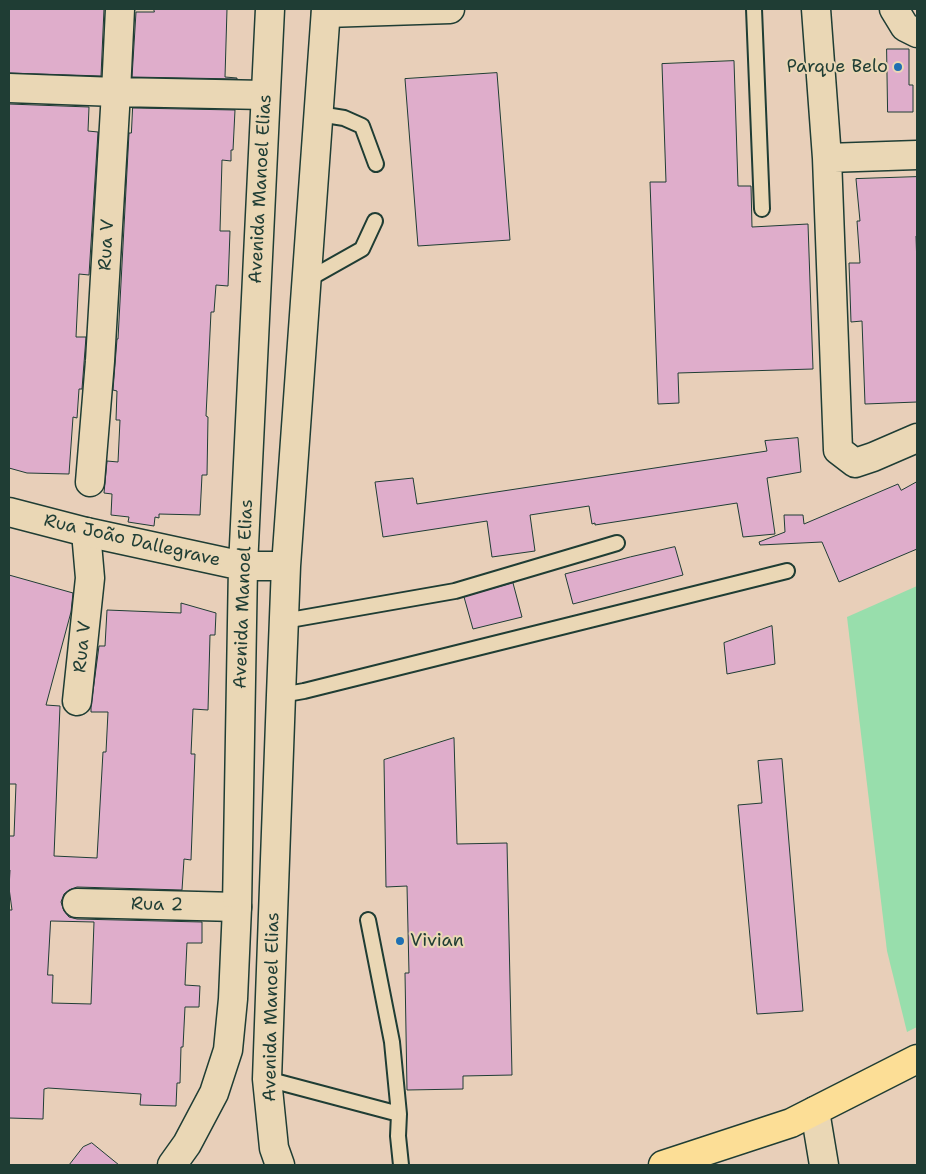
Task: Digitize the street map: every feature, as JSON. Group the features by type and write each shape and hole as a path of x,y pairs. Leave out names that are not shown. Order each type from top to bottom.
{"main road":[{"name":"Rua V","path":"90,482 100,361 120,9"},
{"name":"Avenida Manoel Elias","path":"172,1165 187,1144 214,1093 228,1050 233,998 237,907 243,566 270,9"},
{"path":"326,11 450,9"},
{"path":"816,9 826,158 838,450 855,463 917,438"},
{"path":"894,9 905,26 917,33"},
{"name":"Avenida Manoel Elias","path":"280,1165 274,1148 267,1079 280,695 286,566 326,11"},
{"path":"9,88 265,95"},
{"path":"826,158 917,155"},
{"name":"Rua João Dallegrave","path":"9,512 86,532 243,566 286,566"},
{"name":"Rua V","path":"77,701 90,578 86,532"},
{"name":"Rua 2","path":"77,903 237,907"},
{"path":"662,1165 791,1123 917,1059"},
{"path":"815,1111 824,1165"}],"lane":[{"path":"754,9 762,208"},
{"path":"319,114 344,118 362,126 376,164"},
{"path":"307,280 362,249 375,221"},
{"path":"284,621 455,591 617,543"},
{"path":"280,695 304,691 787,571"},
{"path":"368,920 392,1042 399,1114 398,1136 401,1165"},
{"path":"267,1079 399,1114"}],"green space":[{"path":"917,586 917,1027 907,1032 887,951 847,617"}],"building":[{"path":"9,9 104,9 101,76 9,73"},
{"path":"154,9 227,9 225,77 237,79 132,77 136,12 154,12"},
{"name":"Parque Belo","path":"887,49 909,49 909,85 913,85 913,112 888,112"},
{"path":"734,61 738,186 751,186 752,227 808,224 813,369 678,373 679,403 658,404 650,182 666,182 662,64"},
{"path":"497,73 510,240 418,246 405,79"},
{"path":"9,104 89,107 88,131 98,132 89,275 79,274 76,337 86,337 82,389 79,389 77,418 73,417 69,474 27,473 9,468"},
{"path":"133,108 235,110 231,161 222,160 220,231 230,231 228,286 216,285 214,312 211,312 206,416 208,417 207,475 202,475 200,515 159,514 159,518 155,517 154,526 128,522 129,517 111,515 112,494 104,493 107,461 118,462 120,420 116,420 117,391 113,390 118,339 129,133 131,133"},
{"path":"917,177 917,402 865,404 862,321 851,322 849,263 860,263 857,221 860,221 856,179"},
{"path":"798,438 801,472 767,478 775,534 743,537 737,503 595,525 595,523 592,524 589,506 530,515 535,551 492,557 487,521 383,537 375,482 413,478 417,504 767,451 765,441"},
{"path":"917,482 917,549 839,582 822,542 760,545 759,542 785,532 784,515 803,515 804,524 898,484 901,490"},
{"path":"675,547 683,575 573,604 565,574"},
{"path":"9,575 73,593 71,612 46,705 60,706 54,856 97,858 103,752 106,752 108,712 91,712 91,706 99,646 105,646 107,610 181,613 181,603 216,613 215,635 210,635 208,710 193,709 191,754 195,754 191,860 184,859 182,890 77,887 64,894 61,902 64,911 69,917 77,919 202,922 202,943 187,943 185,985 200,986 199,1007 185,1007 180,1083 177,1083 176,1106 140,1105 141,1094 48,1088 44,1089 43,1119 9,1118 9,910 12,910 9,888 9,836 14,836 16,784 9,784","holes":["51,921 94,922 91,1004 52,1003 53,975 48,975"]},
{"path":"513,583 522,617 473,629 464,597"},
{"path":"772,626 775,664 727,674 724,643"},
{"path":"454,738 457,844 507,843 512,1075 463,1076 463,1089 407,1090 405,973 409,973 407,886 386,887 384,760"},
{"path":"782,759 803,1011 757,1014 738,805 762,803 758,761"},
{"path":"92,1143 119,1165 69,1165 83,1147"}],"place":[{"name":"Parque Belo","path":"898,67"},
{"name":"Vivian","path":"400,941"}]}
